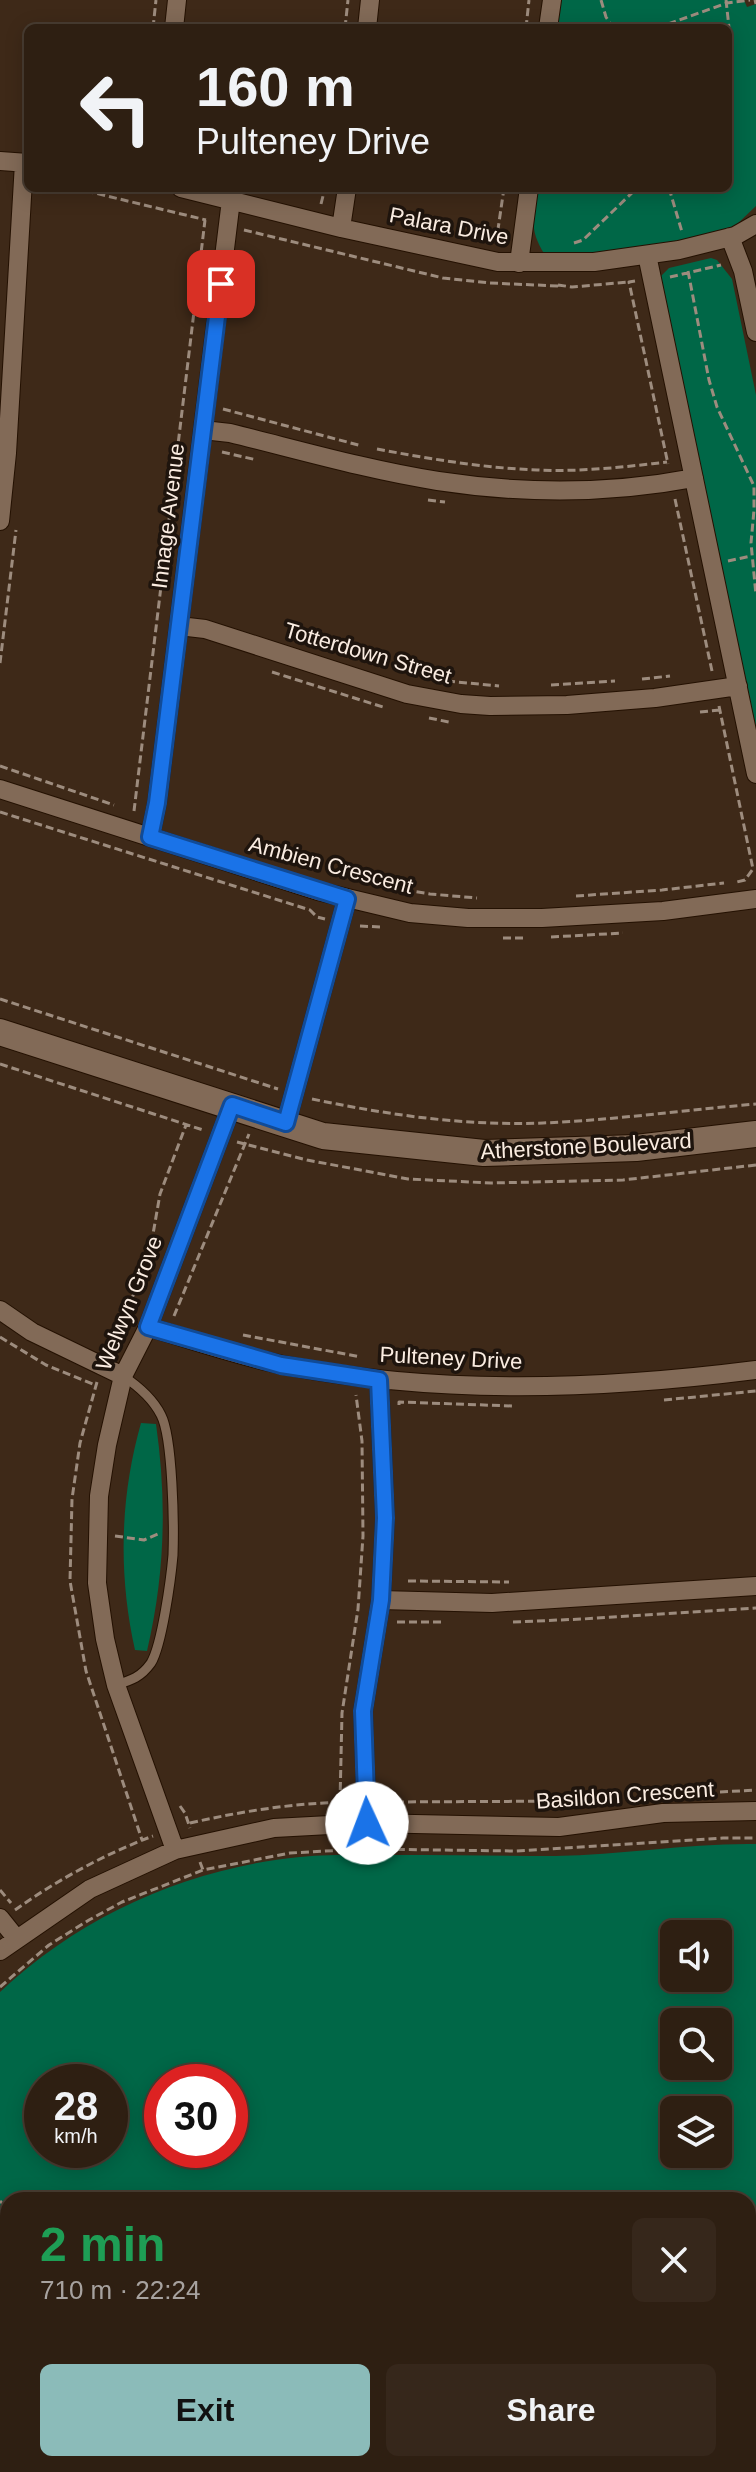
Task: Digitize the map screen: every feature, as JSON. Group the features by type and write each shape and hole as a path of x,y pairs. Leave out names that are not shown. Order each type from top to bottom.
{"street":[{"path":"174,24 177,0"},
{"path":"367,24 370,0"},
{"path":"549,24 552,0"},
{"path":"0,161 24,163"},
{"path":"0,521 24,192"},
{"name":"Palara Drive","path":"198,192 342,221 498,262 594,262 685,250 730,237 756,224"},
{"path":"342,221 346,192"},
{"path":"519,263 528,192"},
{"name":"Innage Avenue","path":"150,837 231,200"},
{"path":"730,237 743,271 756,332"},
{"path":"647,255 756,774"},
{"path":"203,430 230,433 402,474 480,486 590,490 694,478"},
{"name":"Totterdown Street","path":"179,626 205,629 407,694 461,704 501,707 567,705 680,695 738,686"},
{"name":"Ambien Crescent","path":"0,789 347,899 410,913 505,919 663,911 756,899"},
{"path":"286,1123 347,899"},
{"name":"Atherstone Boulevard","path":"0,1032 323,1136 484,1153 636,1148 756,1134"},
{"name":"Welwyn Grove","path":"175,1850 116,1685 105,1639 97,1583 99,1496 123,1376 148,1327 232,1105"},
{"path":"0,1310 32,1332 123,1376"},
{"name":"Pulteney Drive","path":"148,1327 281,1365 379,1380 455,1386 579,1386 756,1370"},
{"path":"375,1823 363,1711 381,1600 385,1518 379,1380"},
{"path":"381,1600 492,1603 756,1586"},
{"name":"Basildon Crescent","path":"0,1951 90,1889 175,1850 274,1828 375,1823 559,1827 663,1813 756,1811"},
{"path":"8,1914 16,1938"}],"lane":[{"path":"116,1685 138,1678 152,1661 160,1634 173,1557 168,1442 163,1417 154,1404 123,1376"}],"path":[{"path":"153,24 156,0"},
{"path":"345,24 348,0"},
{"path":"526,24 529,0"},
{"path":"601,0 610,24"},
{"path":"668,24 726,2 754,1"},
{"path":"726,2 728,24"},
{"path":"90,192 443,278 558,286"},
{"path":"324,192 320,207 342,221"},
{"path":"485,242 496,243 503,192"},
{"path":"564,247 583,240 633,192"},
{"path":"670,192 680,224 709,380 722,418 755,485 751,556 756,595"},
{"path":"154,818 133,811 205,220"},
{"path":"223,409 373,448 441,461 538,470 606,469 667,462"},
{"path":"636,680 681,674"},
{"path":"448,681 506,686"},
{"path":"550,685 622,681"},
{"path":"0,766 116,805"},
{"path":"0,812 310,910 317,917 380,927"},
{"path":"371,883 430,894 484,899"},
{"path":"572,896 724,883"},
{"path":"0,999 294,1095 378,1113 441,1121 527,1122 756,1104"},
{"path":"113,1344 149,1257 160,1194 186,1125"},
{"path":"175,1314 183,1317"},
{"path":"240,1334 362,1357"},
{"path":"0,1337 46,1365 95,1385"},
{"path":"657,1400 756,1391"},
{"path":"340,1802 342,1713 358,1609 363,1536 362,1441 356,1395"},
{"path":"400,1418 399,1402 525,1406"},
{"path":"98,1526 119,1538 144,1540 172,1529"},
{"path":"375,1823 382,1802"},
{"path":"0,1987 49,1945 122,1902 203,1870 290,1853 364,1849 515,1851 756,1838"},
{"path":"0,1890 8,1914"}],"green space":[{"path":"560,0 744,0 747,7 756,4 756,206 734,227 713,238 632,252 545,255 534,230 537,192 732,192 732,24 557,24"},
{"path":"711,258 717,260 732,279 756,395 756,750 659,278 669,268"},
{"path":"141,1423 156,1424 163,1510 158,1594 147,1651 135,1650 124,1564 125,1507"},
{"path":"756,1844 756,2192 0,2192 0,1992 66,1940 101,1918 177,1884 258,1863 300,1857 580,1855"}],"route":[{"path":"221,284 157,803 150,837 347,899 286,1123 232,1105 148,1327 281,1365 379,1380 385,1518 381,1600 363,1711 367,1823"}]}
